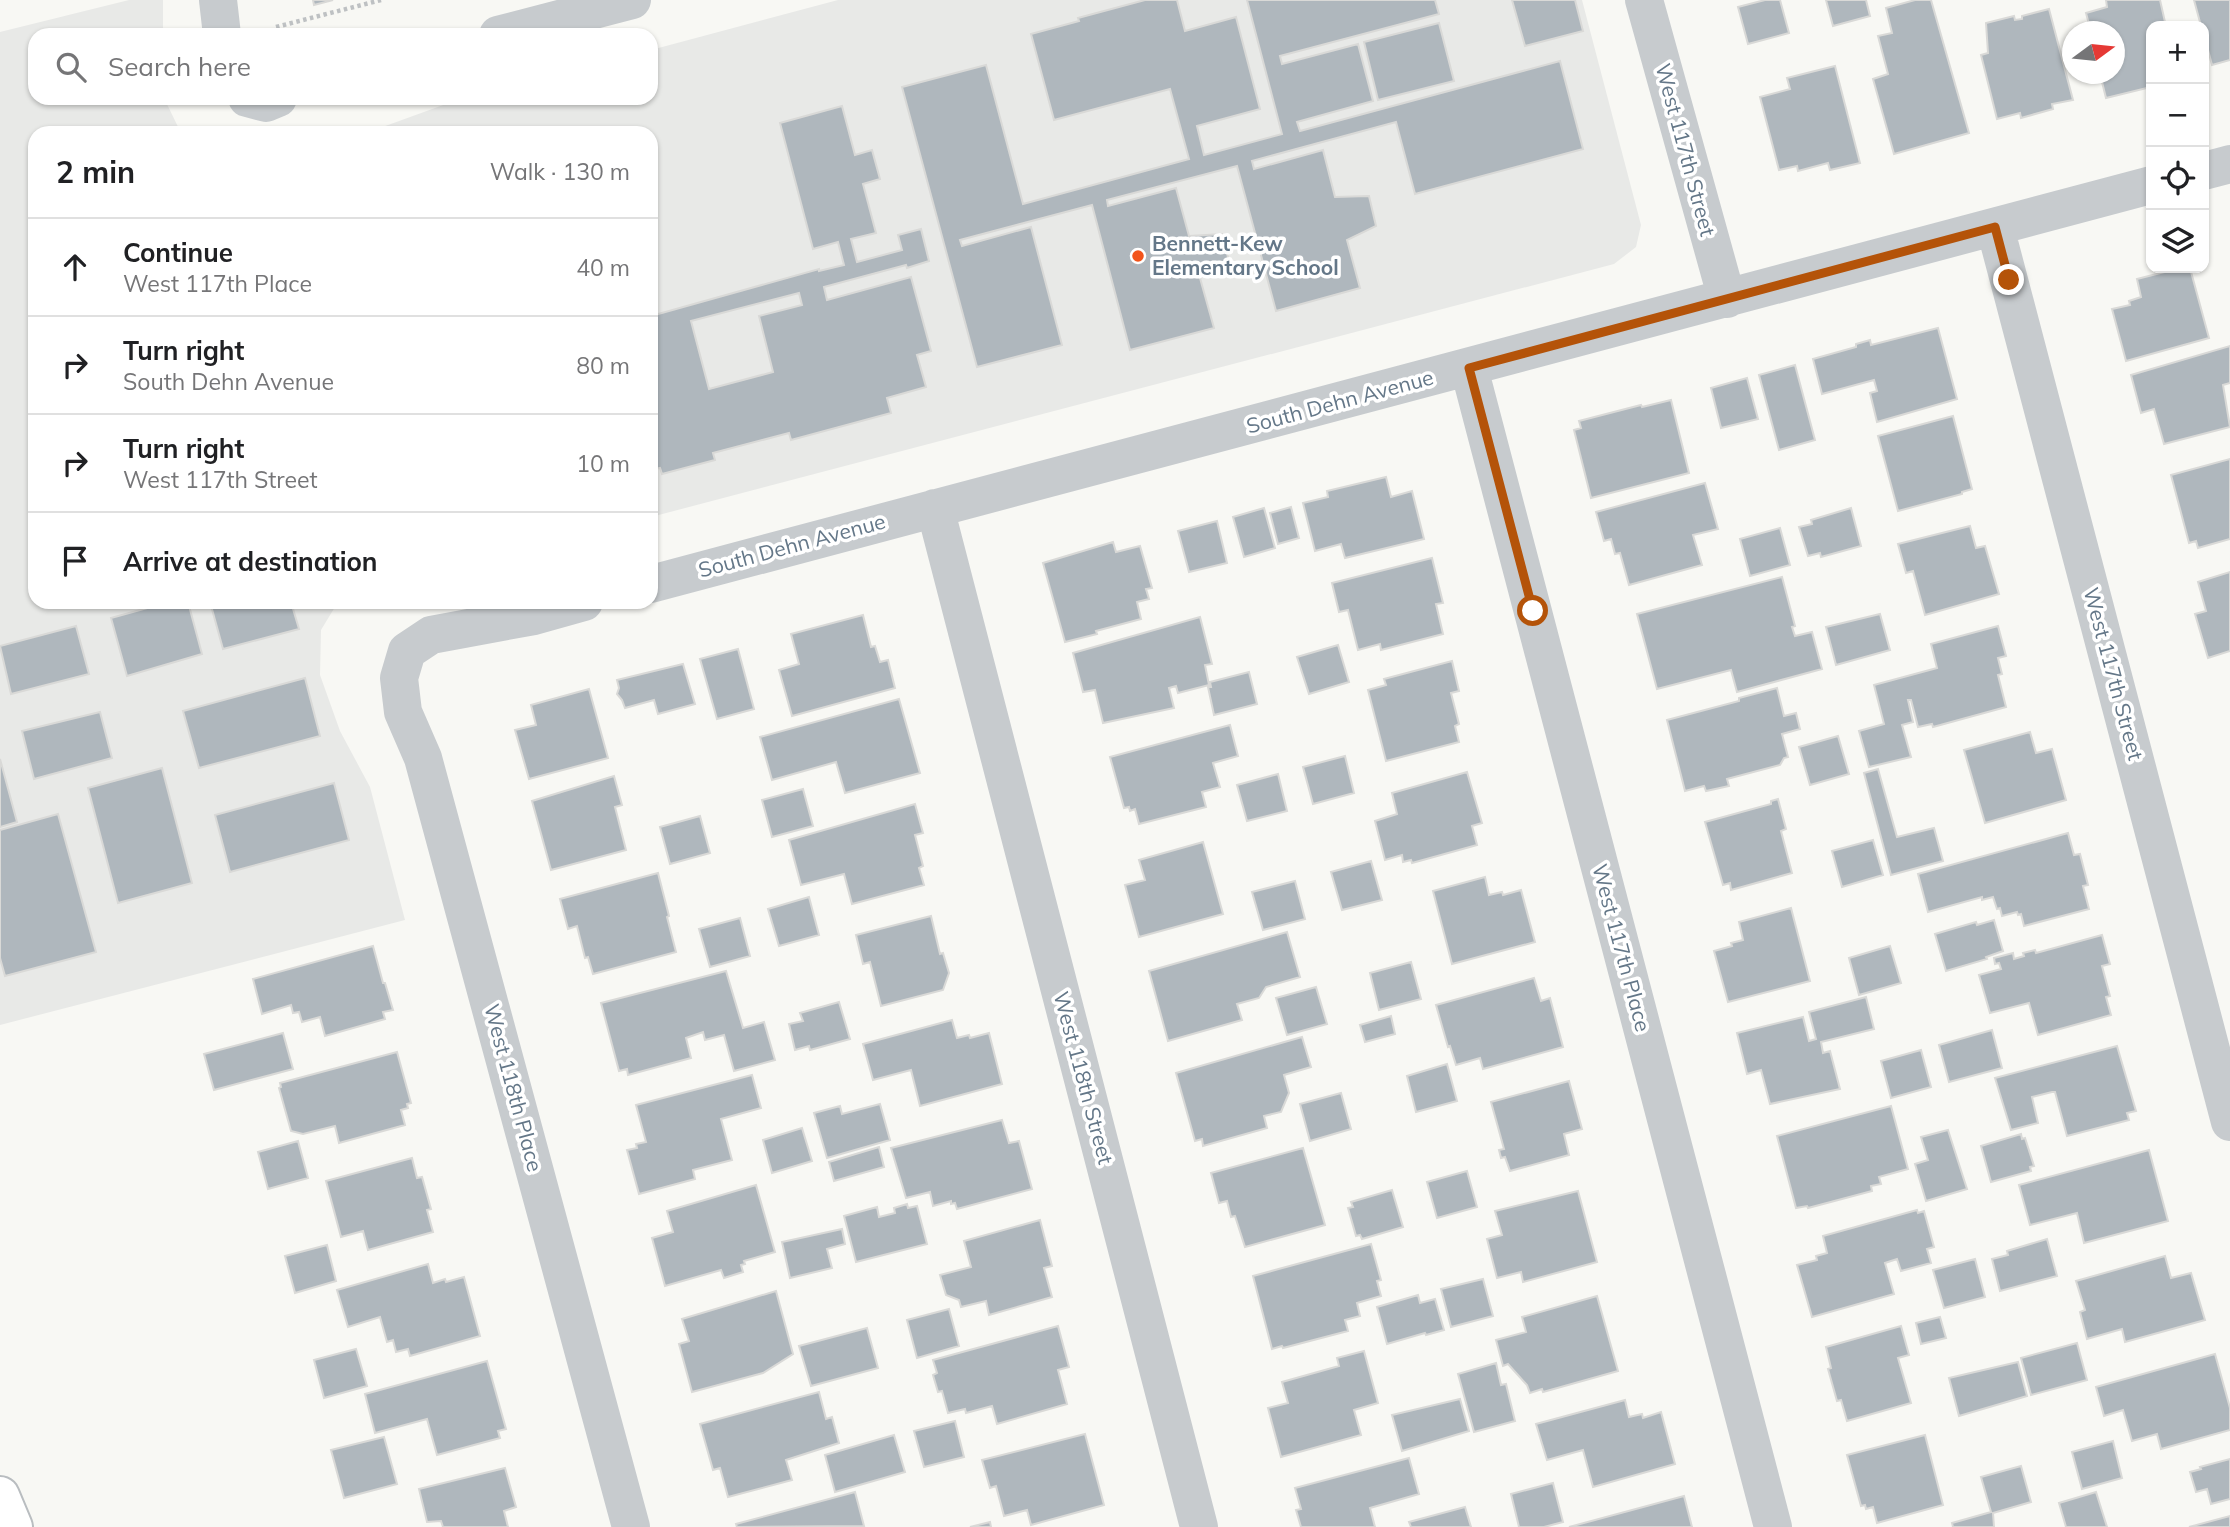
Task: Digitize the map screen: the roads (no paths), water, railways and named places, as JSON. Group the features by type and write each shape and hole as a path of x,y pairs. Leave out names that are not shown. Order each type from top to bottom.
{"highway":[{"path":"0,1496 13,1527"}],"street":[{"path":"218,0 221,28"},
{"path":"525,28 632,0"},
{"name":"West 117th Street","path":"1644,0 1727,299"},
{"path":"2209,170 2230,164"},
{"name":"South Dehn Avenue","path":"658,582 2146,186"},
{"name":"West 117th Street","path":"1995,227 2230,1122"},
{"name":"West 117th Place","path":"1469,368 1773,1527"},
{"name":"West 118th Street","path":"934,508 1199,1527"},
{"name":"West 118th Place","path":"557,609 431,635 407,651 399,678 403,712 423,758 631,1527"}],"place":[{"name":"Bennett-Kew Elementary School","path":"1138,256"}]}
